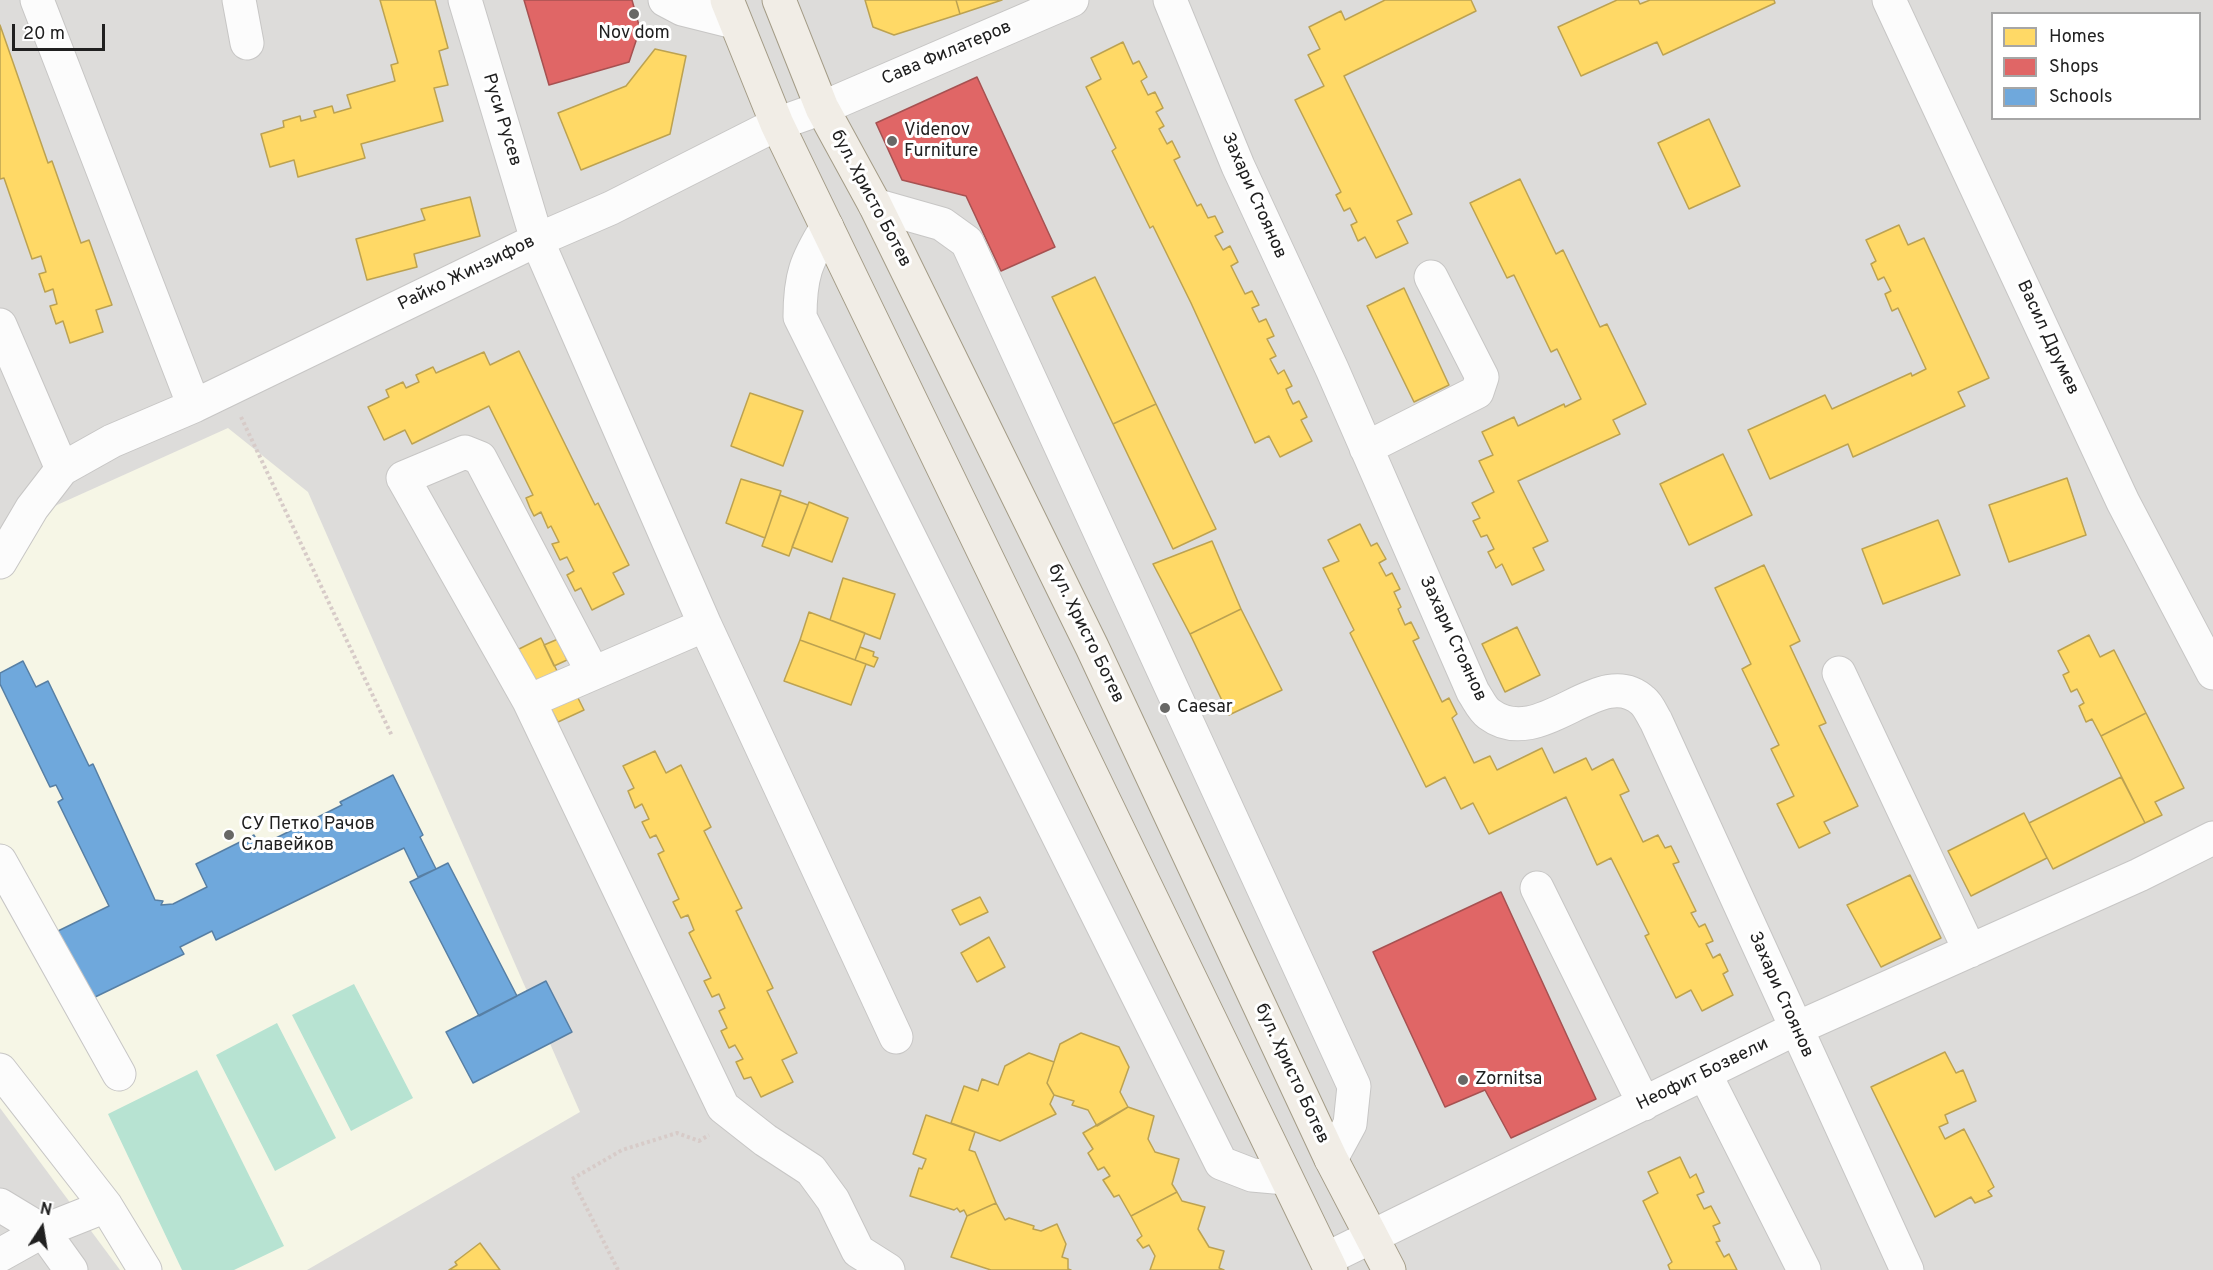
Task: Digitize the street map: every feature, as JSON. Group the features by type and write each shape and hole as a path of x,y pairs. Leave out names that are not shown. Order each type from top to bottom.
{"main road":[{"name":"бул. Христо Ботев","path":"788,9 822,108 875,205 1097,658 1331,1159 1389,1270"},
{"path":"730,11 777,123 1329,1264"}],"street":[{"path":"37,0 194,405"},
{"path":"239,0 247,43"},
{"name":"Руси Русев","path":"465,0 537,240 705,625 896,1037"},
{"path":"665,0 682,9 730,11"},
{"name":"Сава Филатеров","path":"822,108 1072,0"},
{"name":"Захари Стоянов","path":"1170,0 1238,166 1366,448 1473,692 1487,713 1506,724 1524,725 1544,720 1605,693 1625,691 1643,701 1656,721 1906,1270"},
{"name":"Васил Друмев","path":"1889,0 2123,502 2213,673"},
{"name":"Райко Жинзифов","path":"62,469 112,441 227,390 537,240 611,208 777,123 822,108"},
{"path":"875,205 942,224 968,242 1354,1086 1350,1124 1331,1159"},
{"path":"827,227 813,250 800,284 800,317 1221,1163 1252,1175 1286,1178"},
{"path":"1366,448 1477,392 1482,377 1431,277"},
{"path":"0,325 62,469 32,508 0,562"},
{"path":"593,673 480,458 465,452 403,478 529,701 723,1107 811,1170 833,1200 858,1251 888,1270"},
{"path":"529,701 705,625"},
{"path":"1839,673 1970,951"},
{"name":"Неофит Бозвели","path":"1329,1264 1372,1238 1796,1029 2139,875 2213,838"},
{"path":"0,861 119,1074"},
{"path":"1537,888 1644,1104"},
{"path":"0,1070 106,1206 145,1270"},
{"path":"1706,1074 1804,1270"},
{"path":"0,1205 43,1230 71,1270"},
{"path":"0,1256 43,1230 106,1206"}],"path":[{"path":"227,390 392,736"},
{"path":"618,1270 572,1179 622,1150 677,1133 699,1141 736,1118"}],"shaded area":[{"path":"0,0 2213,0 2213,1270 0,1270"},
{"name":"СУ Петко Рачов Славейков","path":"228,428 308,492 580,1112 307,1270 120,1270 0,1108 0,562 31,521 57,505"}],"green space":[{"path":"354,984 413,1098 351,1131 292,1015"},
{"path":"277,1023 336,1138 275,1171 216,1055"},
{"path":"197,1070 284,1246 234,1270 182,1270 108,1114"}],"building: Homes":[{"path":"380,0 435,0 448,48 439,51 448,85 434,88 443,121 361,144 365,158 298,177 294,160 270,167 261,134 284,127 283,121 300,116 301,121 316,117 314,111 332,106 334,113 351,108 347,95 395,81 391,65 398,63"},
{"path":"865,0 956,0 960,14 894,35 873,27"},
{"path":"956,0 1002,0 960,14"},
{"path":"1385,0 1471,0 1476,11 1344,76 1412,214 1397,221 1408,243 1376,258 1365,237 1358,241 1351,225 1357,222 1350,208 1344,211 1336,195 1341,192 1295,100 1324,86 1308,55 1320,49 1309,27 1341,11 1345,20"},
{"path":"1617,0 1638,0 1640,4 1650,0 1774,0 1775,3 1663,55 1657,42 1581,76 1558,27"},
{"path":"0,25 48,163 52,161 81,243 89,240 112,305 96,310 103,332 70,343 63,321 56,324 50,306 57,304 53,289 45,292 39,274 46,272 41,256 32,259 4,178 0,179"},
{"path":"1123,42 1133,64 1139,61 1147,77 1141,81 1148,95 1155,92 1163,108 1156,112 1164,126 1159,129 1167,144 1172,141 1180,157 1174,160 1197,206 1201,204 1208,218 1215,216 1223,232 1215,236 1223,250 1230,246 1238,262 1231,266 1245,294 1252,291 1259,305 1252,308 1259,322 1266,319 1274,336 1267,339 1276,356 1270,359 1278,374 1284,370 1292,386 1286,389 1289,396 1293,404 1299,401 1307,417 1301,420 1312,441 1280,457 1269,436 1255,443 1191,303 1112,151 1116,148 1086,87 1101,79 1091,58"},
{"path":"655,49 686,56 670,134 581,170 558,113 626,86"},
{"path":"1709,119 1740,186 1689,209 1658,143"},
{"path":"1520,179 1556,254 1563,250 1600,327 1607,324 1646,404 1613,420 1620,434 1518,481 1548,541 1533,548 1544,570 1512,585 1502,564 1496,568 1488,552 1494,549 1487,535 1481,537 1473,521 1480,518 1472,503 1494,492 1479,461 1493,455 1482,432 1514,417 1518,426 1564,404 1565,407 1581,399 1557,349 1551,352 1514,275 1507,278 1470,203"},
{"path":"470,197 480,236 414,254 417,267 367,280 356,239 425,220 421,209"},
{"path":"1899,225 1908,245 1924,238 1989,378 1958,392 1965,406 1853,457 1848,444 1770,479 1748,430 1825,395 1832,409 1911,373 1912,376 1926,369 1898,308 1892,311 1885,294 1891,291 1884,277 1878,280 1871,264 1876,261 1866,240"},
{"path":"1095,277 1156,404 1113,424 1052,297"},
{"path":"1404,288 1449,385 1414,402 1367,306"},
{"path":"519,351 595,505 598,503 629,565 613,573 624,594 592,610 581,588 575,591 567,575 574,571 567,557 560,560 552,544 559,542 551,526 548,528 541,512 534,516 526,498 533,495 489,406 412,444 405,430 384,440 368,407 389,397 386,390 403,382 406,388 419,382 416,375 433,367 436,373 484,352 490,365"},
{"path":"750,393 803,411 783,466 731,446"},
{"path":"1156,404 1216,529 1173,549 1113,424"},
{"path":"1723,454 1752,515 1689,545 1660,484"},
{"path":"2067,478 2086,535 2009,562 1989,505"},
{"path":"741,479 781,491 765,538 726,523"},
{"path":"780,495 808,505 789,556 762,546"},
{"path":"809,502 848,518 832,562 792,547"},
{"path":"1938,520 1960,575 1883,604 1862,549"},
{"path":"1360,524 1371,546 1377,543 1386,559 1379,563 1386,576 1392,573 1400,589 1394,592 1401,607 1398,609 1405,625 1411,622 1419,638 1413,641 1442,702 1449,698 1457,714 1452,718 1474,763 1490,756 1497,770 1542,748 1554,773 1586,758 1592,770 1613,759 1629,791 1620,795 1643,842 1658,835 1665,848 1671,846 1679,862 1673,864 1696,911 1691,913 1699,927 1705,924 1713,941 1706,944 1713,958 1720,954 1728,971 1723,974 1733,995 1702,1011 1691,990 1676,998 1645,936 1649,934 1611,858 1597,865 1566,797 1489,834 1473,803 1461,809 1445,777 1426,787 1350,633 1354,630 1323,568 1339,561 1328,540"},
{"path":"1212,541 1241,609 1190,634 1153,564"},
{"path":"1764,565 1800,641 1790,646 1826,723 1819,726 1858,806 1824,822 1830,833 1799,848 1777,804 1794,796 1771,749 1779,745 1742,669 1751,664 1715,588"},
{"path":"843,578 895,594 880,639 830,620"},
{"path":"1241,609 1282,690 1229,715 1190,634"},
{"path":"809,612 865,633 855,660 800,640"},
{"path":"1517,627 1540,675 1505,692 1482,644"},
{"path":"2089,635 2100,657 2114,650 2146,713 2101,736 2092,719 2086,722 2079,706 2084,703 2077,689 2071,692 2063,675 2069,672 2058,651"},
{"path":"541,638 558,673 528,688 511,653"},
{"path":"558,639 567,660 554,666 544,645"},
{"path":"800,640 866,664 851,705 784,681"},
{"path":"860,647 874,652 873,656 878,658 874,667 855,660"},
{"path":"577,696 584,710 558,722 551,709"},
{"path":"2146,713 2184,788 2155,802 2162,815 2145,823 2101,736"},
{"path":"655,751 666,773 681,765 711,827 704,831 742,908 736,911 773,988 767,991 797,1053 782,1060 793,1082 761,1097 751,1077 744,1079 736,1062 743,1059 735,1045 729,1048 721,1031 727,1028 719,1011 725,1008 719,994 712,997 704,981 711,978 689,933 694,930 688,915 681,918 673,902 679,899 658,854 664,851 656,835 650,838 642,822 649,819 642,804 635,808 628,791 634,788 623,766"},
{"path":"2121,777 2145,823 2053,869 2029,823"},
{"path":"2024,813 2047,858 1971,896 1948,851"},
{"path":"1910,875 1941,938 1881,967 1847,905"},
{"path":"980,897 988,912 960,925 952,910"},
{"path":"989,937 1005,967 977,982 961,953"},
{"path":"1081,1033 1119,1047 1129,1067 1120,1092 1128,1107 1097,1126 1088,1110 1072,1105 1074,1101 1054,1095 1047,1083 1060,1044"},
{"path":"1945,1052 1956,1073 1963,1070 1976,1101 1945,1115 1948,1123 1939,1127 1945,1139 1964,1129 1994,1187 1988,1191 1992,1196 1975,1203 1971,1197 1935,1217 1871,1087"},
{"path":"1029,1053 1054,1062 1047,1083 1054,1095 1050,1104 1056,1114 1000,1141 951,1123 964,1086 978,1091 982,1079 998,1085 1005,1066"},
{"path":"1128,1107 1154,1116 1148,1139 1155,1152 1179,1159 1172,1184 1177,1192 1131,1216 1119,1195 1114,1197 1103,1180 1110,1176 1104,1167 1098,1170 1088,1153 1093,1149 1083,1133"},
{"path":"926,1115 975,1132 969,1150 975,1152 996,1203 967,1216 964,1210 960,1212 957,1208 954,1210 910,1196 919,1168 922,1169 926,1159 913,1154"},
{"path":"1680,1157 1690,1178 1696,1174 1704,1192 1697,1195 1704,1209 1711,1206 1720,1223 1713,1226 1720,1241 1716,1242 1724,1257 1729,1254 1737,1270 1670,1270 1668,1265 1672,1262 1643,1201 1658,1193 1648,1172"},
{"path":"1177,1192 1182,1201 1205,1207 1198,1229 1209,1247 1224,1251 1219,1268 1224,1270 1150,1270 1155,1256 1149,1245 1143,1248 1137,1240 1142,1236 1131,1216"},
{"path":"996,1203 1005,1220 1009,1218 1034,1226 1033,1229 1041,1231 1057,1224 1066,1244 1062,1257 1068,1259 1068,1269 1071,1270 991,1270 951,1257 967,1216"},
{"path":"480,1243 500,1270 449,1270 457,1265 455,1262"}],"building: Shops":[{"path":"524,0 632,0 640,29 629,62 549,85"},
{"path":"977,77 1055,247 1001,271 966,196 902,180 876,123"},
{"path":"1501,892 1596,1099 1511,1138 1485,1090 1445,1107 1373,952"}],"building: Schools":[{"path":"23,661 36,687 48,681 89,766 93,764 155,900 163,901 161,905 173,904 207,887 196,864 254,835 260,846 342,805 340,802 393,775 423,835 420,837 436,869 418,877 404,848 216,940 212,931 180,947 184,954 91,999 58,931 109,906 58,802 63,799 56,785 50,787 0,684 0,673"},
{"path":"448,863 517,996 479,1016 410,882"},
{"path":"546,981 572,1032 473,1083 446,1032"}],"place":[{"name":"Nov dom","path":"634,14"},
{"name":"Videnov Furniture","path":"892,141"},
{"name":"Caesar","path":"1165,708"},
{"name":"СУ Петко Рачов Славейков","path":"229,835"},
{"name":"Zornitsa","path":"1463,1080"}]}
